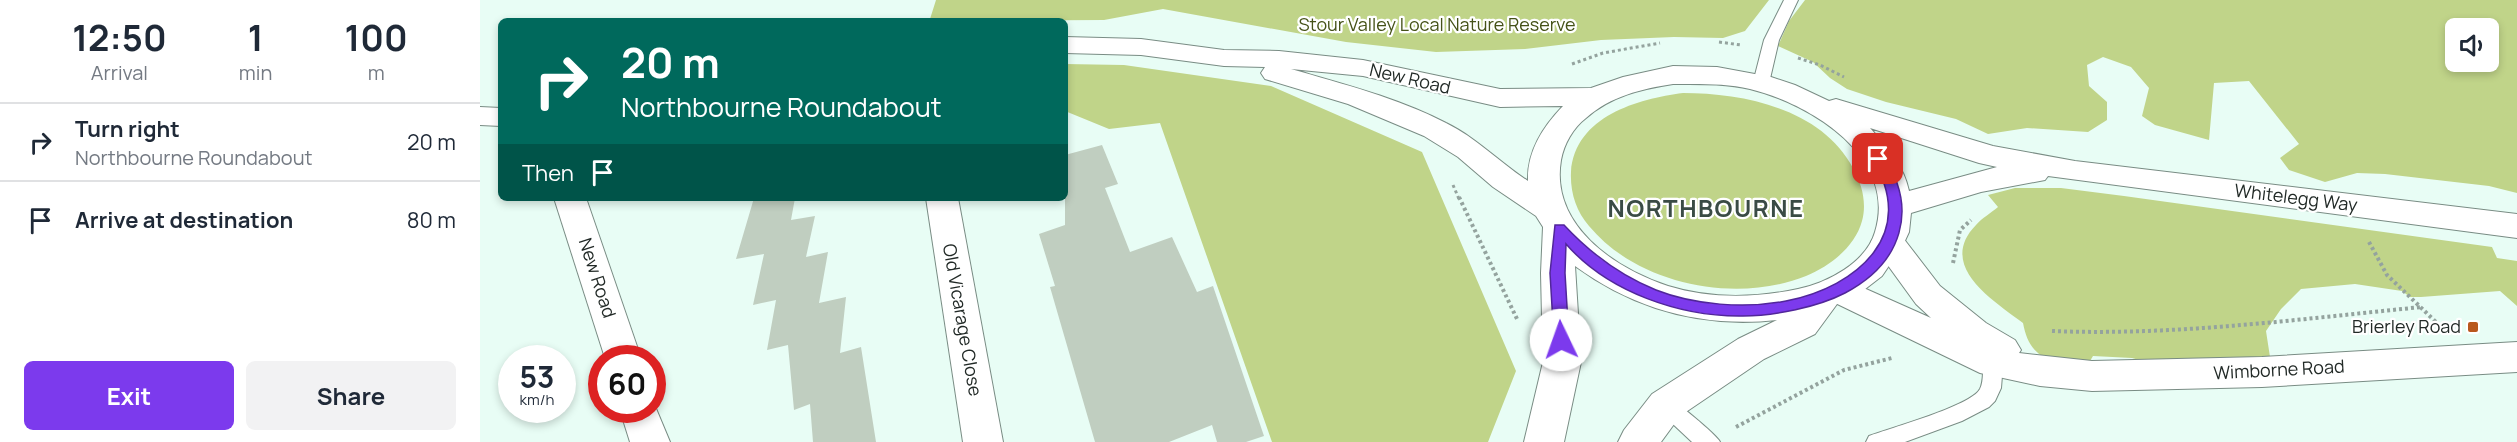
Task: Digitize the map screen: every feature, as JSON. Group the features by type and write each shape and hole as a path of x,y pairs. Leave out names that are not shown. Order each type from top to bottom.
{"main road":[{"name":"New Road","path":"1068,45 1141,47 1224,58 1279,59 1364,68 1490,96 1520,100 1595,97"},
{"name":"New Road","path":"1224,58 1358,98 1435,129 1468,150 1554,218 1582,254 1614,277 1653,295 1697,306 1742,311 1775,308 1832,293"},
{"path":"1544,442 1562,362 1554,218 1542,175 1549,144 1567,118 1595,97 1631,83 1673,75 1717,75 1761,83 1803,97 1839,118 1868,144 1888,174 1896,206 1894,224 1888,243 1877,260 1860,276 1832,293 1802,324 1751,349 1666,405 1638,442"},
{"name":"Whitelegg Way","path":"1803,97 1990,156 2075,171 2517,226"},
{"path":"480,116 498,117"},
{"name":"Whitelegg Way","path":"1896,206 2006,175 2075,171"},
{"name":"New Road","path":"571,201 619,345"},
{"name":"Old Vicarage Close","path":"943,201 983,442"},
{"name":"Wimborne Road","path":"1888,243 1928,295 1974,333 2040,372"},
{"name":"Wimborne Road","path":"1832,293 1993,363 2040,372 2092,376 2262,372 2517,357"},
{"path":"643,423 650,442"}],"lane":[{"path":"1761,83 1766,49 1791,0"},
{"path":"1877,442 1968,410 1987,398 1992,385 1993,363"},
{"path":"1666,405 1691,430 1708,441"}],"path":[{"path":"1713,42 1766,49 1820,65 1848,79"},
{"path":"1520,100 1532,78 1603,53 1661,43"},
{"path":"1468,150 1444,166 1518,322"},
{"path":"1957,270 1953,262 1960,230 1978,214"},
{"path":"2362,234 2373,248 2387,275 2422,307 2470,358"},
{"path":"2042,330 2102,334 2190,330 2422,307"},
{"path":"1708,441 1844,370 1931,348 1942,340"}],"green space":[{"name":"Stour Valley Local Nature Reserve","path":"936,0 1769,0 1745,31 1723,38 1674,37 1601,40 1525,49 1436,52 1346,42 1163,9 1104,20 930,18"},
{"path":"1805,0 2517,0 2517,193 2489,186 2385,174 2357,173 2325,182 2289,170 2280,158 2299,144 2249,81 2214,83 2209,140 2155,125 2142,116 2149,88 2131,67 2103,57 2087,65 2089,86 2107,102 2107,120 2088,132 2027,128 1988,134 1956,119 1886,102 1847,89 1830,78 1813,62 1778,46 1789,21"},
{"path":"1068,64 1124,65 1271,86 1422,152 1516,371 1488,442 1272,442 1160,123 1109,129 1068,112"},
{"path":"1683,93 1731,96 1755,101 1802,118 1822,131 1839,148 1853,168 1863,194 1862,221 1848,247 1832,261 1806,276 1779,284 1749,288 1719,288 1690,284 1661,275 1634,263 1610,246 1589,226 1577,208 1571,179 1575,153 1584,137 1596,124 1612,114 1647,100"},
{"path":"2015,188 2061,188 2492,247 2497,258 2517,261 2517,306 2500,291 2410,297 2402,291 2355,284 2301,289 2281,309 2266,331 2270,357 2161,366 2132,358 2093,356 2084,371 2044,358 2037,352 2026,336 2023,323 1985,293 1966,268 1962,255 1965,240 1978,222 1998,207 1988,195"}],"building":[{"path":"1102,145 1118,184 1105,188 1130,252 1172,237 1197,292 1213,286 1264,436 1246,442 1217,442 1212,425 1169,442 1095,442 1050,287 1055,286 1039,234 1065,225 1065,201 1068,201 1068,154"},
{"path":"753,201 794,201 791,220 815,216 806,257 828,252 819,303 846,297 840,353 861,347 876,442 813,442 810,404 794,410 788,345 767,350 776,300 753,305 764,254 736,259"}],"place":[{"name":"Brierley Road","path":"2473,327"}],"district":[{"name":"NORTHBOURNE","path":"1706,209"}],"route":[{"path":"1561,340 1558,273 1559,228 1582,254 1614,277 1653,295 1697,306 1742,311 1786,307 1839,290 1860,276 1877,260 1888,243 1894,224 1896,206 1888,174 1878,159"}]}
